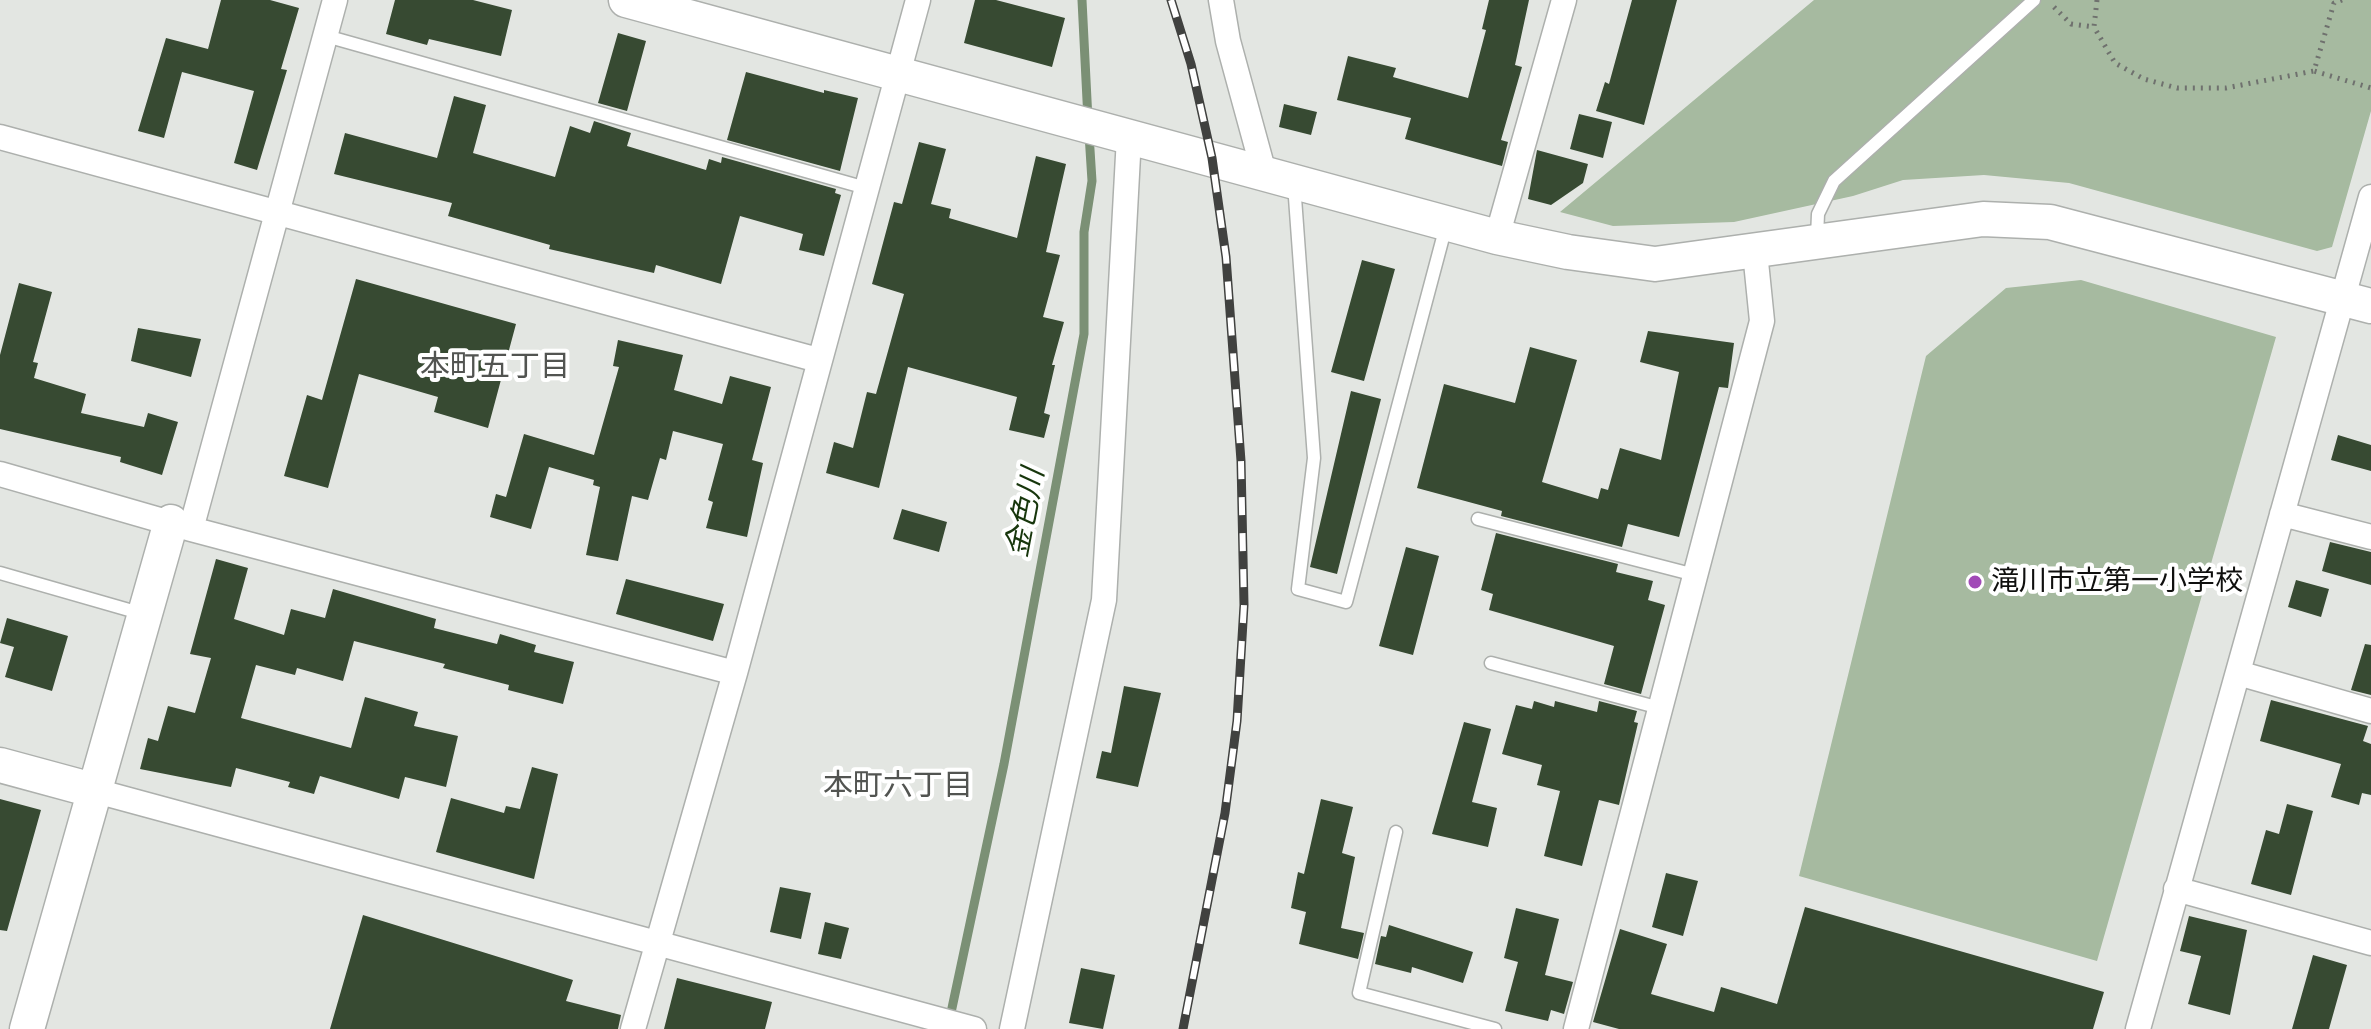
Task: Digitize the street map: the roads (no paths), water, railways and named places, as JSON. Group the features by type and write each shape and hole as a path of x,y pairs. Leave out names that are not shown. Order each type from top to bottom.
{"street":[{"path":"27,1029 145,615 181,526 279,215 335,0"},
{"path":"626,0 1497,237 1568,252 1655,264 1983,219 2050,222 2357,302"},
{"path":"633,1029 735,673 918,0"},
{"path":"1221,0 1228,41 1279,177"},
{"path":"1497,237 1564,0"},
{"path":"0,137 818,360"},
{"path":"1012,1029 1104,600 1129,137"},
{"path":"2138,1029 2282,514 2357,302 2371,197"},
{"path":"1576,1029 1762,321 1755,252"},
{"path":"0,474 181,526 735,673"},
{"path":"2282,514 2371,537"},
{"path":"2238,673 2371,711"},
{"path":"0,765 974,1029"},
{"path":"2176,889 2371,943"}],"lane":[{"path":"1817,241 1818,214 1834,181 2034,0"},
{"path":"326,36 866,188"},
{"path":"1279,177 1314,458 1298,589 1346,602 1447,223"},
{"path":"1478,519 1695,575"},
{"path":"0,573 145,615"},
{"path":"1491,663 1660,708"},
{"path":"1396,832 1359,993 1495,1029"}],"waterway":[{"name":"金色川","path":"1082,0 1088,120"},
{"name":"金色川","path":"949,1022 1004,764 1084,334 1084,232 1092,181 1089,134"}],"railway":[{"path":"1171,0 1191,64 1212,158 1226,257 1241,461 1244,605 1237,721 1225,813 1183,1029"}],"place":[{"name":"滝川市立第一小学校","path":"1975,582"}],"district":[{"name":"本町五丁目","path":"495,367"},
{"name":"本町六丁目","path":"898,786"}]}
